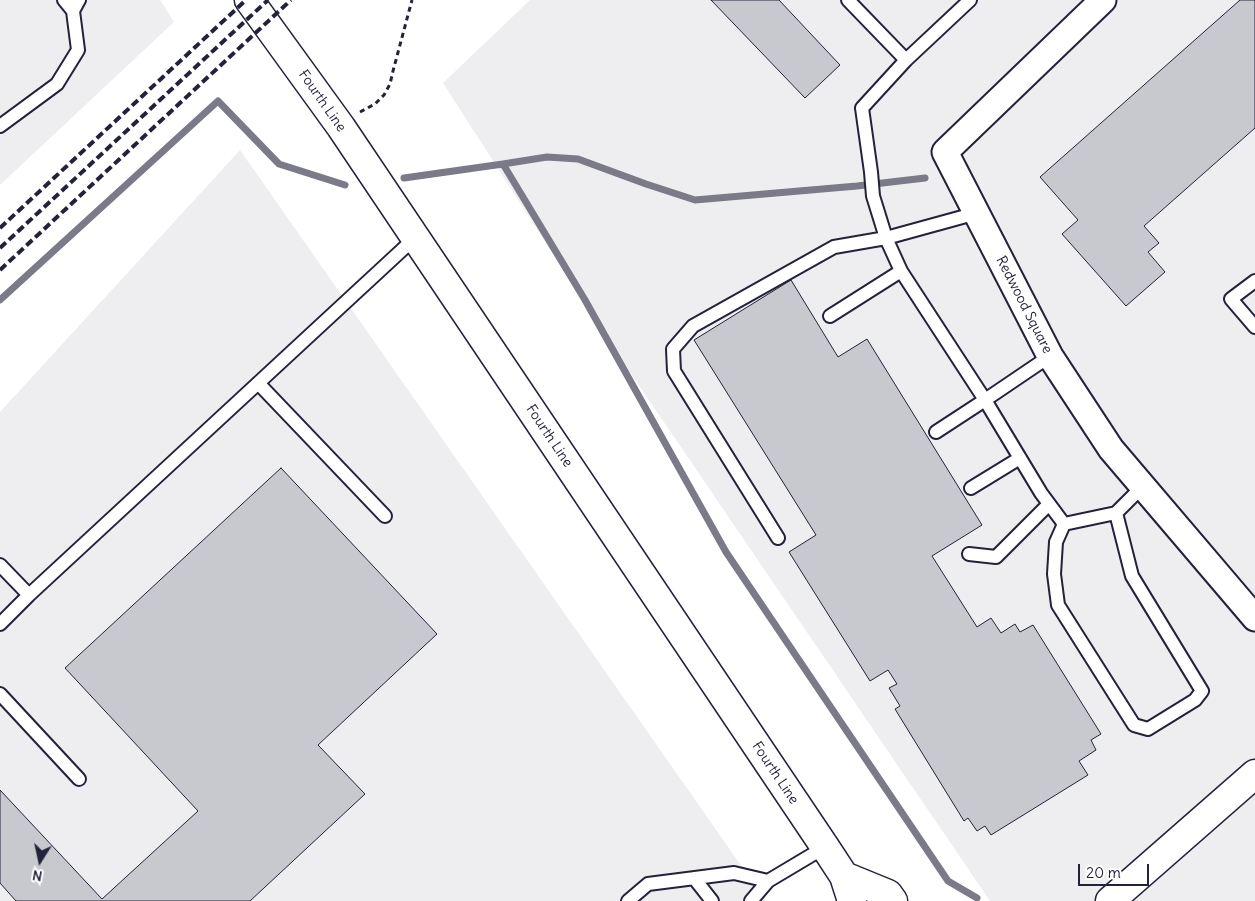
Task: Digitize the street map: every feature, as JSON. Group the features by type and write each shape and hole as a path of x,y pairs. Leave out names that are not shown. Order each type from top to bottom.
{"street":[{"name":"Fourth Line","path":"249,0 341,127 416,237 825,847 848,889 888,894 893,901"},
{"name":"Redwood Square","path":"1103,0 945,152 1050,356 1111,449 1255,618"},
{"path":"1110,901 1255,774"}],"lane":[{"path":"0,126 57,84 78,50 76,6 64,0"},
{"path":"970,0 906,60 862,108 873,196 886,238 902,271 1049,504 1064,524"},
{"path":"850,1 906,60"},
{"path":"778,538 674,371 673,349 693,326 834,247 886,238 977,213"},
{"path":"0,624 416,237"},
{"path":"830,316 902,271"},
{"path":"1255,281 1231,299 1255,326"},
{"path":"936,432 1050,356"},
{"path":"258,383 385,516"},
{"path":"971,488 1020,458"},
{"path":"1064,524 1116,513 1143,486"},
{"path":"969,554 996,557 1049,504"},
{"path":"1064,524 1056,542 1054,574 1058,605 1134,725 1148,729 1195,700 1202,691 1132,576 1116,513"},
{"path":"0,565 29,595"},
{"path":"0,694 80,779"},
{"path":"751,901 768,881 825,847"},
{"path":"629,900 648,884 734,873 768,881"},
{"path":"694,878 712,901"}],"path":[{"path":"341,127 384,96 390,84 412,0"}],"shaded area":[{"path":"0,0 160,0 174,22 0,185"},
{"path":"530,0 1255,0 1255,901 990,901 610,343 443,83"},
{"path":"240,150 766,901 0,901 0,412"}],"building":[{"path":"711,0 779,0 840,65 805,98"},
{"path":"1240,0 1255,0 1255,128 1144,226 1159,243 1148,252 1165,272 1126,306 1062,234 1078,220 1040,177"},
{"path":"791,280 838,357 867,339 982,525 932,556 977,627 991,618 1001,633 1015,624 1020,632 1033,625 1101,734 1091,740 1096,750 1079,761 1088,775 991,835 985,826 977,831 968,818 964,821 895,709 900,706 889,688 897,684 888,670 870,681 789,552 816,535 694,340"},
{"path":"281,468 437,634 318,745 365,794 250,901 16,901 0,883 0,790 102,899 198,811 65,668"}],"waterway":[{"path":"0,300 218,101 279,164 345,185"},
{"path":"503,164 547,157 578,159 695,200 925,178"},
{"path":"404,178 503,164 585,300 726,552 948,881 977,898"}],"railway":[{"path":"0,228 246,0"},
{"path":"0,248 268,0"},
{"path":"0,270 291,0"}]}
